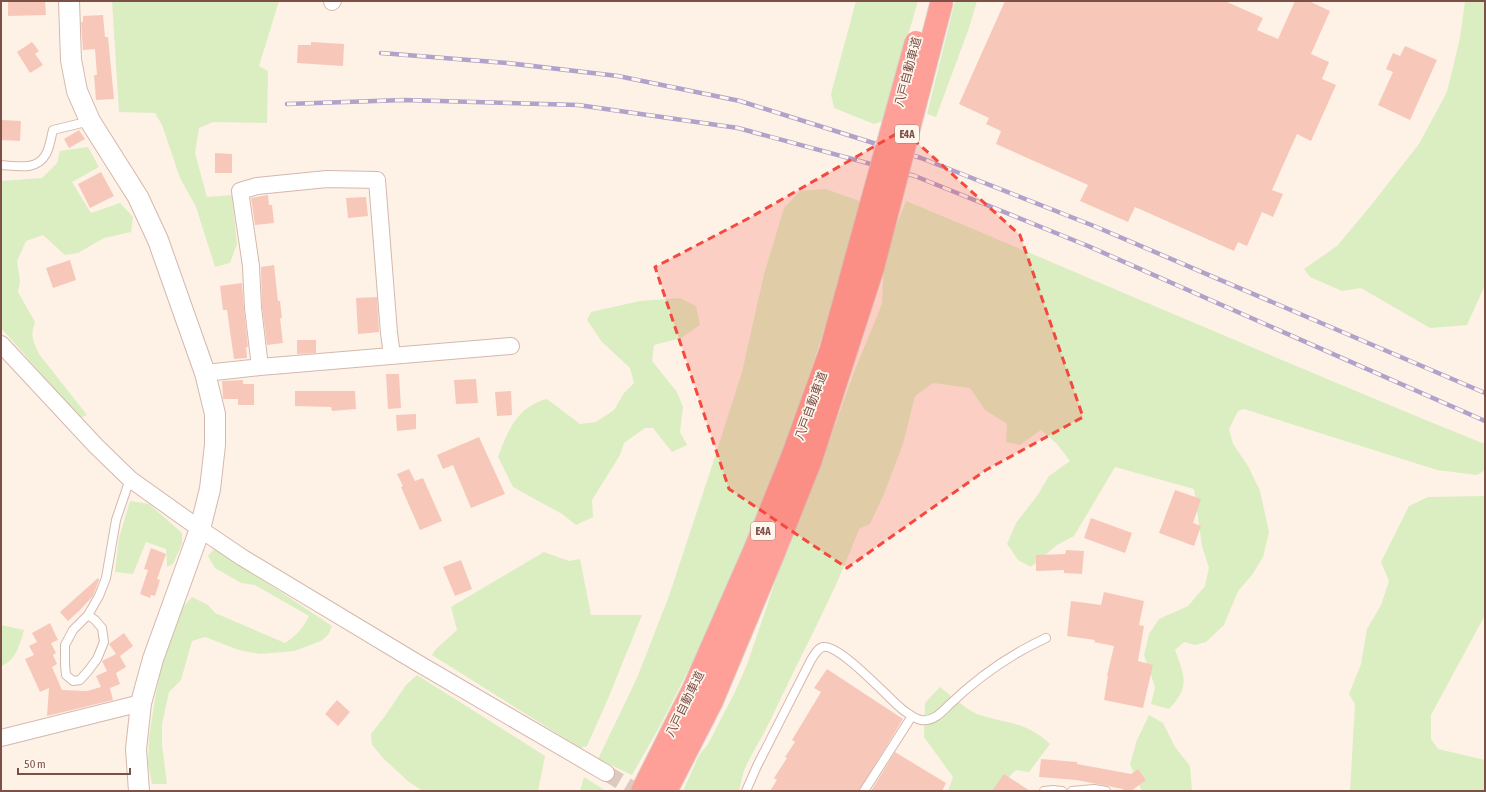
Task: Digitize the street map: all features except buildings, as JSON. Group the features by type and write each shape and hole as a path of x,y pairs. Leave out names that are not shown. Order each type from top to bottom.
{"highway":[{"name":"八戸自動車道","path":"666,791 712,701 807,469 842,365 927,1"},
{"name":"八戸自動車道","path":"642,791 693,690 755,549 793,455 831,350 865,263 942,1"}],"street":[{"path":"69,1 71,60 77,91 90,121 138,198 158,240 205,374 215,414 215,445 210,489 200,529 152,659 141,703 136,749 138,791"},
{"path":"260,367 253,308 251,266 240,191 257,186 327,179 377,180 392,355"},
{"path":"1,344 96,446 130,479 200,529 243,558 416,662 606,773"},
{"path":"205,374 260,367 511,346"},
{"path":"1,738 141,703"}],"lane":[{"path":"1,165 26,166 38,164 47,154 53,130 90,121"},
{"path":"88,615 102,628 104,642 97,658 88,671 80,680 73,681 66,675 66,645 73,630 88,615 99,596 106,578 116,520 130,479"},
{"path":"746,791 756,766 811,660 818,650 823,647 833,648 852,662 895,702 912,716 922,721 936,717 982,675 1020,650 1046,638"},
{"path":"864,791 912,716"},
{"path":"1072,791 1094,788 1106,791"},
{"path":"1044,791 1062,791"}],"highlighted area":[{"path":"903,130 1020,235 1083,417 986,470 847,568 729,489 655,267 751,217"}],"green space":[{"path":"112,1 279,1 259,66 268,71 267,123 213,122 199,128 195,153 207,197 232,195 237,244 230,263 215,267 196,207 180,178 162,125 155,113 119,112"},
{"path":"856,1 918,1 883,121 874,124 834,108 831,94"},
{"path":"955,1 977,1 969,28 936,117 927,114"},
{"path":"1465,1 1485,1 1485,285 1467,325 1430,328 1361,288 1342,291 1310,277 1304,269 1337,246 1419,144 1447,92 1460,38"},
{"path":"88,147 99,167 72,182 91,213 120,203 133,217 131,232 104,238 78,253 65,255 43,235 26,241 17,261 20,281 18,292 35,322 32,335 35,345 39,354 87,415 80,418 1,328 1,181 42,178 57,163 60,151"},
{"path":"826,189 865,203 815,358 774,476 702,643 661,724 632,775 598,759 637,678 669,596 742,372 764,274 784,208 800,191"},
{"path":"906,201 1485,444 1485,470 1477,475 1437,470 1244,409 1238,411 1229,429 1233,444 1248,466 1260,491 1269,532 1263,557 1252,575 1238,591 1224,625 1206,642 1195,645 1184,642 1175,650 1184,681 1180,694 1169,709 1151,704 1155,687 1144,655 1149,634 1159,619 1188,606 1205,586 1209,568 1202,546 1194,489 1115,467 1074,536 1057,545 1031,567 1018,560 1007,544 1016,523 1037,496 1049,476 1070,461 1057,444 1041,430 1020,445 1006,442 1007,424 985,410 970,388 933,383 915,396 903,444 884,494 870,524 859,529 850,553 828,601 768,725 745,768 739,791 683,791 699,755 708,744 735,692 748,662 777,576 821,464 854,372 882,304 883,277 890,241"},
{"path":"680,298 696,306 700,325 681,338 654,345 652,361 677,392 683,407 680,432 687,445 672,452 653,428 645,428 624,443 620,455 592,500 593,517 576,525 562,514 513,487 498,457 510,429 521,414 528,408 547,399 580,424 596,422 614,410 624,393 634,383 630,368 602,342 587,320 591,312 640,301"},
{"path":"1485,496 1485,615 1431,715 1431,739 1438,749 1485,760 1485,791 1350,791 1355,704 1349,694 1361,664 1367,629 1381,605 1389,581 1381,562 1409,506 1428,497"},
{"path":"130,501 149,504 182,533 182,544 173,564 167,567 166,549 146,542 133,574 115,572 119,538"},
{"path":"215,548 332,626 328,635 321,641 294,651 260,654 239,650 205,637 192,641 181,680 169,692 162,724 162,745 167,784 152,784 148,764 149,737 156,693 162,666 183,607 192,597 208,605 215,613 285,643 299,631 309,616 255,585 241,583 215,568 208,556"},
{"path":"544,552 569,561 580,559 591,615 642,615 587,746 580,748 432,655 436,649 457,630 451,607"},
{"path":"1,625 24,630 14,656 6,664 1,666"},
{"path":"417,675 545,756 538,791 423,791 409,782 385,760 372,745 371,734 406,685"},
{"path":"940,687 963,706 973,712 1024,727 1033,731 1050,744 1029,772 1016,770 995,791 948,791 953,777 924,737 925,703"},
{"path":"1149,715 1163,723 1175,747 1190,766 1192,791 1142,791 1130,764 1137,740"},
{"path":"584,777 606,791 580,791"}],"tunnel":[{"path":"606,773 636,791"}],"railway":[{"path":"381,53 507,63 618,76 740,101 921,158 1094,226 1485,393"},
{"path":"287,104 404,100 578,105 738,128 915,176 1088,246 1485,421"}]}
